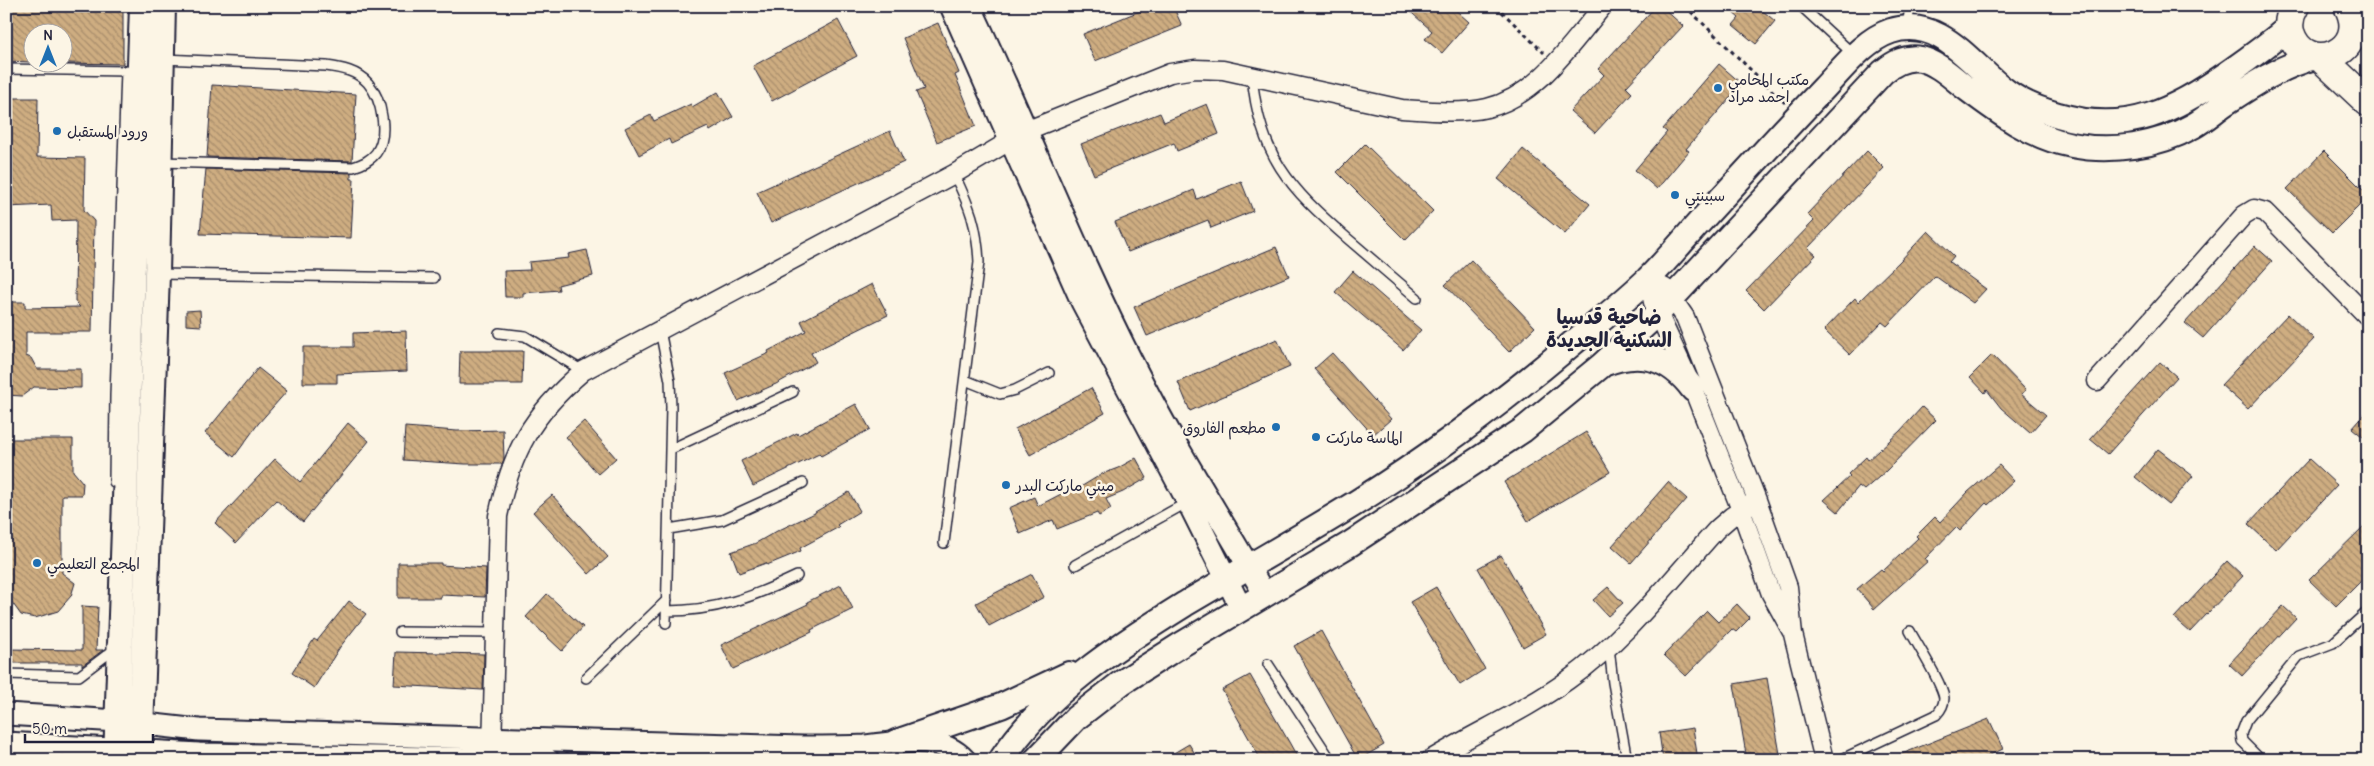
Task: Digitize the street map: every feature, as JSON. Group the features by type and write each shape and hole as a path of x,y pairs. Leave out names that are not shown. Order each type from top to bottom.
{"main road":[{"path":"140,755 130,723 117,550 142,6"},
{"path":"116,754 130,723 157,274 163,6"},
{"path":"1909,17 1925,30 1942,36 2007,92 2039,110 2074,120 2111,123 2147,117 2181,104 2254,54 2286,15"},
{"path":"2286,15 2293,40 2302,51 2317,57 2368,102"},
{"path":"894,751 1001,706 1101,657 1248,565 1334,516 1416,463 1496,405 1648,279 1798,115 1855,56 1876,38 1891,31 1909,17"},
{"path":"1906,59 1909,17"},
{"path":"1036,760 1076,718 1121,683 1241,608 1350,544 1523,430 1602,365 1666,305 1883,72 1893,64 1906,59 1921,59 1935,65 1997,111 2033,133 2072,145 2114,149 2155,142 2193,126 2270,75 2292,64 2333,55 2344,48 2352,37 2356,22"},
{"path":"2254,54 2270,75"},
{"path":"1602,365 1630,356 1652,359 1672,367 1693,389"},
{"path":"1001,760 1014,740 1055,696 1101,657"}],"street":[{"path":"951,6 1019,135"},
{"path":"970,6 1019,135 1056,221 1091,298 1129,374 1196,497 1226,579 1241,608"},
{"path":"492,748 498,516 505,482 518,450 535,420 557,394 583,371 954,174 1019,135 1170,74 1196,69 1223,70 1402,109 1458,111 1486,108 1509,100 1532,86 1603,6"},
{"path":"2097,381 2244,215 2254,209 2265,212 2368,317"},
{"path":"1648,279 1666,305 1691,329 1757,500 1788,587 1793,634 1824,760"},
{"path":"1666,305 1693,389 1741,510 1771,594 1793,634"},
{"path":"1196,497 1248,565 1265,595"},
{"path":"1430,760 1547,695 1590,664 1609,646 1716,530 1757,500"},
{"path":"6,714 199,730 492,748 548,760"},
{"path":"6,743 140,755 492,748 812,747 894,751 930,742 947,748 965,760"}],"lane":[{"path":"1801,6 1855,56"},
{"path":"160,162 353,167 371,159 380,144 382,134 381,114 375,93 368,84 351,71 326,66 162,58"},
{"path":"6,69 126,71 114,396 114,494"},
{"path":"1252,75 1259,123 1271,152 1292,187 1308,204 1417,298"},
{"path":"944,543 978,280 978,245 971,210 954,174"},
{"path":"157,274 434,278"},
{"path":"660,330 670,381 671,449 666,623"},
{"path":"499,333 525,336 583,371"},
{"path":"965,380 1000,394 1015,390 1049,373"},
{"path":"671,449 793,392"},
{"path":"669,529 722,520 803,483"},
{"path":"1075,565 1196,497"},
{"path":"112,583 117,550"},
{"path":"667,611 699,609 742,600 797,576"},
{"path":"586,678 667,600"},
{"path":"6,674 79,676 112,651 111,605"},
{"path":"2261,760 2242,741 2241,734 2246,721 2299,656 2333,643 2368,611"},
{"path":"1840,760 1936,715 1941,710 1944,704 1942,691 1910,631"},
{"path":"400,632 495,633"},
{"path":"1609,646 1613,683 1627,760"},
{"path":"1268,664 1331,760"}],"path":[{"path":"1496,6 1554,63"},
{"path":"1685,6 1798,115"}],"building":[{"path":"6,6 123,6 123,64 72,63 72,22 22,22 22,62 6,61"},
{"path":"1152,6 1173,6 1182,26 1095,61 1083,34"},
{"path":"1404,6 1451,6 1469,22 1442,53 1425,39 1432,31"},
{"path":"1656,6 1661,6 1683,26 1626,87 1632,93 1595,133 1570,111 1604,75 1598,69"},
{"path":"1725,6 1757,6 1775,21 1756,44 1733,25 1739,18"},
{"path":"838,20 857,56 772,101 753,66"},
{"path":"938,23 959,73 955,75 976,126 937,142 916,92 924,89 903,38"},
{"path":"1719,64 1742,84 1686,149 1689,151 1657,189 1635,170 1667,132 1663,129"},
{"path":"212,85 356,94 352,161 207,157"},
{"path":"718,92 733,117 710,131 708,127 671,144 669,139 639,155 625,128 651,115 654,121 691,104 692,107"},
{"path":"6,98 38,98 37,157 85,158 84,210 94,221 92,332 26,332 26,356 31,358 37,369 81,369 81,388 34,387 22,396 6,395 6,359 10,357 6,307 10,307 10,302 25,302 25,308 80,307 75,302 76,220 52,221 51,205 6,207"},
{"path":"1207,104 1219,134 1177,151 1174,143 1094,175 1081,144 1160,113 1164,122"},
{"path":"890,131 904,162 771,223 757,192"},
{"path":"1365,144 1433,211 1405,240 1337,172"},
{"path":"1523,149 1590,204 1565,234 1498,179"},
{"path":"1867,151 1884,168 1808,248 1816,255 1764,309 1746,291 1814,221 1807,214"},
{"path":"2324,151 2368,195 2332,233 2287,189"},
{"path":"206,169 351,173 351,179 354,179 351,238 200,234"},
{"path":"1241,181 1253,211 1211,228 1208,220 1128,252 1115,222 1194,190 1197,199"},
{"path":"1928,231 1954,256 1949,262 1986,289 1973,303 1935,276 1887,326 1882,322 1850,355 1824,330 1855,298 1858,302"},
{"path":"2255,246 2272,261 2203,338 2185,323"},
{"path":"1276,247 1289,276 1147,336 1134,307"},
{"path":"587,250 593,276 558,285 559,290 523,293 523,297 505,297 504,271 530,270 529,262 569,258 568,254"},
{"path":"1471,260 1535,327 1509,352 1445,285"},
{"path":"1353,271 1421,330 1403,350 1335,292"},
{"path":"872,284 888,315 811,353 816,362 776,384 738,401 725,373 769,353 768,351 806,331 801,321"},
{"path":"200,310 201,326 186,325 186,311"},
{"path":"2288,314 2314,339 2248,409 2221,385"},
{"path":"406,331 407,371 337,374 337,383 303,383 303,347 353,347 353,333"},
{"path":"1277,339 1290,367 1190,411 1178,382"},
{"path":"460,351 523,351 522,384 459,384"},
{"path":"1332,353 1391,419 1373,435 1314,369"},
{"path":"1992,355 2026,390 2021,394 2046,415 2030,433 2001,408 1987,390 1985,393 1970,377"},
{"path":"2160,362 2177,377 2108,454 2090,439"},
{"path":"258,368 287,391 258,424 234,457 205,433"},
{"path":"1091,388 1105,413 1030,455 1015,429"},
{"path":"856,404 870,429 821,456 819,454 753,486 741,461 797,433 798,435"},
{"path":"1922,407 1936,420 1886,471 1864,490 1859,486 1838,512 1824,500 1850,476 1848,474 1866,457 1868,460 1900,431"},
{"path":"2368,410 2368,441 2352,428"},
{"path":"584,421 616,458 598,474 566,437"},
{"path":"348,423 369,441 303,522 276,500 236,543 215,523 275,459 300,482"},
{"path":"405,427 457,431 503,430 504,459 502,464 403,460"},
{"path":"1586,432 1610,472 1528,521 1504,482"},
{"path":"6,439 73,439 73,471 83,483 82,495 62,495 62,573 75,583 71,596 58,611 35,618 21,615 6,594"},
{"path":"2158,449 2193,476 2169,505 2135,477"},
{"path":"1136,458 1147,478 1123,492 1106,499 1111,509 1099,516 1097,513 1057,529 1053,520 1020,534 1009,508 1034,497 1038,506 1063,493 1079,488 1102,474"},
{"path":"2309,459 2337,485 2276,550 2248,524"},
{"path":"1999,465 2014,481 1988,505 1986,503 1960,531 1956,527 1925,559 1928,561 1874,609 1857,589 1881,569 1883,571 1918,538 1916,536 1935,517 1940,522 1968,492"},
{"path":"1668,482 1687,499 1631,563 1612,546"},
{"path":"849,492 860,511 837,525 839,527 800,548 801,551 767,565 766,563 739,573 731,552 756,543 815,513"},
{"path":"552,495 608,557 589,574 533,512"},
{"path":"2368,522 2368,574 2336,606 2309,580"},
{"path":"1501,555 1546,634 1523,647 1478,568"},
{"path":"2227,561 2243,576 2190,632 2174,618"},
{"path":"398,563 441,563 441,565 486,568 485,597 441,595 441,598 398,598"},
{"path":"1032,574 1044,597 989,626 976,603"},
{"path":"841,585 853,609 811,630 812,632 733,669 721,645 808,604 807,602"},
{"path":"1436,587 1485,669 1460,685 1410,602"},
{"path":"1608,587 1623,603 1608,616 1593,600"},
{"path":"547,594 583,627 562,651 526,617"},
{"path":"349,601 366,614 340,647 314,688 292,673 314,639 317,641"},
{"path":"1737,604 1750,618 1736,632 1732,629 1686,676 1664,655 1707,611 1718,622"},
{"path":"82,606 98,607 96,650 103,650 82,666 82,663 6,663 6,649 82,650"},
{"path":"2283,606 2296,618 2242,676 2229,664"},
{"path":"1321,631 1384,745 1358,760 1294,646"},
{"path":"396,652 484,654 483,690 394,685"},
{"path":"1250,675 1299,760 1261,760 1222,690"},
{"path":"1767,678 1781,760 1747,760 1734,684"},
{"path":"1989,719 2003,749 1979,760 1887,760"},
{"path":"1693,728 1698,760 1663,760 1659,733"},
{"path":"1189,744 1199,760 1162,760"}],"place":[{"name":"مكتب المحامي احمد مراد","path":"1718,88"},
{"name":"ورود المستقبل","path":"57,131"},
{"name":"سبينتي","path":"1675,195"},
{"name":"مطعم الفاروق","path":"1276,427"},
{"name":"الماسة ماركت","path":"1316,437"},
{"name":"ميني ماركت البدر","path":"1006,485"},
{"name":"المجمع التعليمي","path":"37,563"}],"district":[{"name":"ضاحية قدسيا السكنية الجديدة","path":"1609,328"}]}
